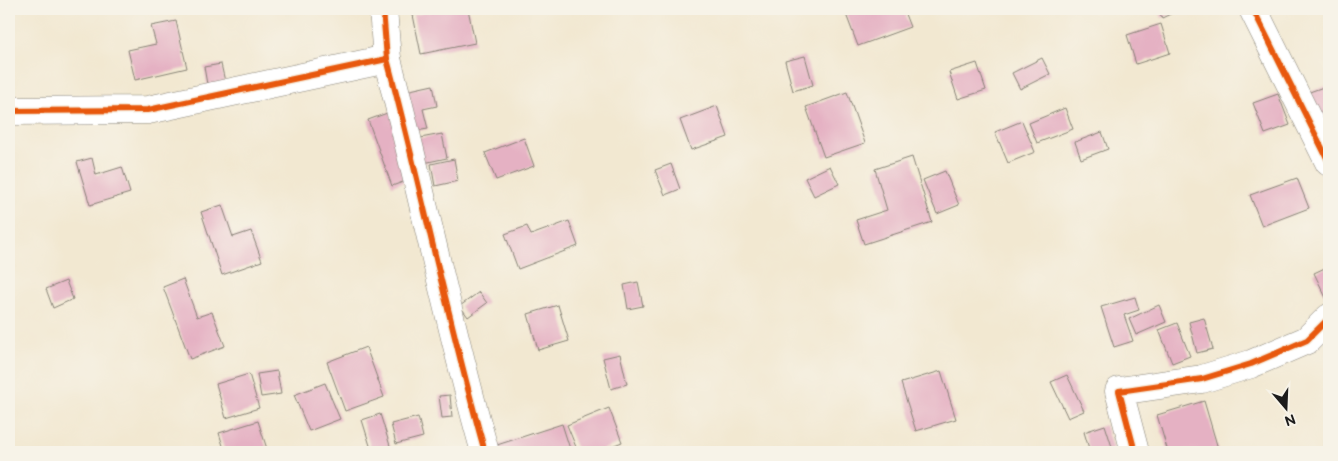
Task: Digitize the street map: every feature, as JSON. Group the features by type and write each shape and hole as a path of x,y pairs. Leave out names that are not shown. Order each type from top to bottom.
{"street":[{"path":"383,9 387,59 414,159 460,367 485,452"},
{"path":"1253,9 1329,162"},
{"path":"9,111 148,110 387,59"},
{"path":"1135,452 1119,392 1202,379 1251,364 1307,340 1329,318"}],"building":[{"path":"443,9 468,9 475,43 421,54 413,15"},
{"path":"844,9 903,9 910,27 858,46"},
{"path":"1158,9 1181,9 1162,18"},
{"path":"176,21 187,68 135,80 128,50 156,44 151,26"},
{"path":"1161,24 1170,53 1136,64 1127,35"},
{"path":"805,56 813,85 793,91 785,61"},
{"path":"1042,58 1050,74 1020,89 1012,73"},
{"path":"977,63 986,90 958,99 949,72"},
{"path":"221,64 226,86 208,90 204,67"},
{"path":"9,76 22,113 9,117"},
{"path":"433,85 437,106 423,109 428,129 410,132 401,92"},
{"path":"1329,85 1329,117 1315,123 1304,94"},
{"path":"847,92 865,143 824,157 806,107"},
{"path":"1278,94 1290,125 1265,134 1253,103"},
{"path":"717,106 728,137 691,150 680,120"},
{"path":"1065,108 1073,129 1037,143 1029,123"},
{"path":"390,112 414,178 392,186 368,120"},
{"path":"1022,121 1035,152 1008,163 995,132"},
{"path":"1102,132 1108,149 1081,159 1075,142"},
{"path":"442,134 447,158 419,164 415,139"},
{"path":"524,138 534,166 496,180 485,153"},
{"path":"912,157 932,222 864,244 856,220 887,210 875,169"},
{"path":"92,158 96,175 122,167 130,193 90,205 77,162"},
{"path":"454,159 458,181 435,186 431,164"},
{"path":"671,164 680,189 665,195 655,170"},
{"path":"830,166 839,184 814,196 805,178"},
{"path":"945,171 959,205 937,214 923,180"},
{"path":"1297,178 1309,208 1262,226 1250,195"},
{"path":"222,205 233,237 251,231 262,261 222,275 201,212"},
{"path":"569,221 578,246 518,269 505,234 527,226 531,235"},
{"path":"1329,266 1329,304 1314,273"},
{"path":"183,279 197,317 212,312 225,346 190,359 163,287"},
{"path":"66,281 73,299 53,308 46,289"},
{"path":"638,282 643,306 628,309 624,285"},
{"path":"479,292 487,303 468,317 460,306"},
{"path":"1135,297 1139,310 1124,315 1133,341 1114,347 1101,307"},
{"path":"558,305 569,341 538,350 528,314"},
{"path":"1159,305 1166,322 1136,335 1129,319"},
{"path":"1204,318 1213,349 1197,353 1189,322"},
{"path":"1177,323 1190,356 1172,363 1159,330"},
{"path":"366,347 384,397 345,411 327,362"},
{"path":"620,354 627,384 611,389 603,358"},
{"path":"277,371 281,394 261,397 257,374"},
{"path":"941,371 956,419 916,431 901,383"},
{"path":"249,374 259,408 226,418 216,384"},
{"path":"1067,375 1084,411 1068,418 1051,382"},
{"path":"325,383 340,419 309,431 294,395"},
{"path":"450,395 452,417 442,418 439,396"},
{"path":"1204,401 1219,452 1168,452 1157,415"},
{"path":"609,408 622,442 597,452 578,452 567,425"},
{"path":"380,414 392,452 372,452 362,420"},
{"path":"418,417 423,437 396,444 391,424"},
{"path":"258,421 268,452 225,452 219,433"},
{"path":"562,424 571,452 500,452 497,445"},
{"path":"1105,425 1113,450 1090,452 1084,432"}],"cycle path":[{"path":"9,111 148,110 387,59 383,9"},
{"path":"1253,9 1329,162"},
{"path":"387,59 459,354 485,452"},
{"path":"1135,452 1119,391 1202,379 1251,364 1307,340 1329,318"}]}
